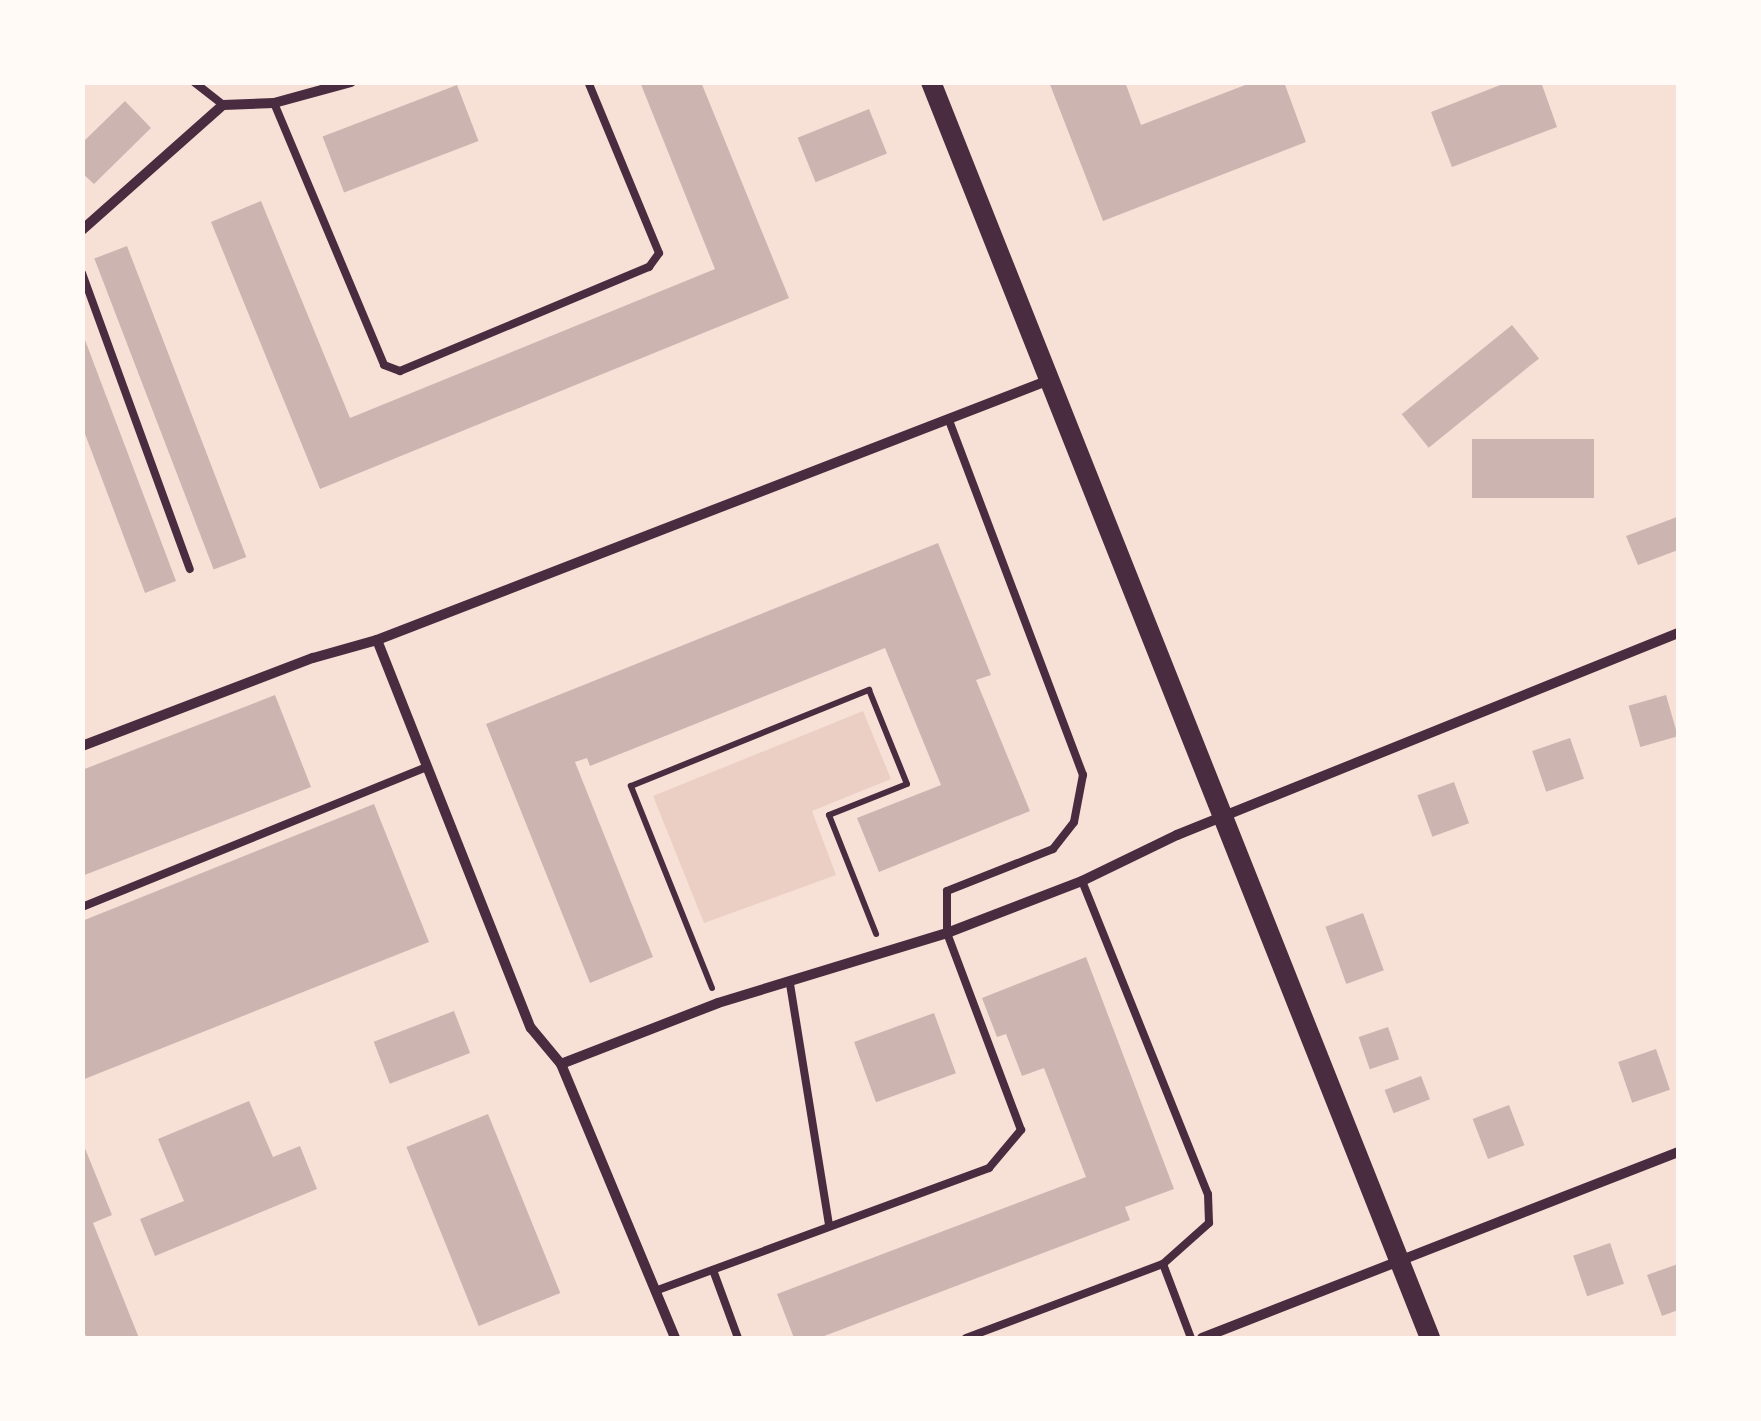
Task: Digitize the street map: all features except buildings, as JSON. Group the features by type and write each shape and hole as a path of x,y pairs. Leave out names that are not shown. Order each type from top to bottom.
{"main road":[{"path":"931,82 1430,1338"}],"street":[{"path":"82,230 223,105 274,104 351,82"},
{"path":"82,746 313,658 377,640 1049,380"},
{"path":"561,1064 718,1003 948,933 1678,633"},
{"path":"377,640 531,1028 561,1064 675,1338"},
{"path":"1202,1338 1400,1264 1678,1152"}],"lane":[{"path":"194,82 223,105"},
{"path":"274,104 384,364 400,372 649,267 659,253 588,82"},
{"path":"82,273 190,569"},
{"path":"655,1291 989,1168 1021,1130 948,933 947,891 1053,849 1074,822 1083,775 950,420"},
{"path":"82,907 428,768"},
{"path":"966,1338 1163,1264 1210,1222 1208,1194 1082,881"},
{"path":"790,984 829,1226"},
{"path":"1163,1264 1191,1338"},
{"path":"712,1270 738,1338"}],"path":[{"path":"718,1003 631,786 869,690 907,784 829,815 884,952"}],"shaded area":[{"path":"863,711 891,779 812,811 836,875 704,923 653,796"}]}
